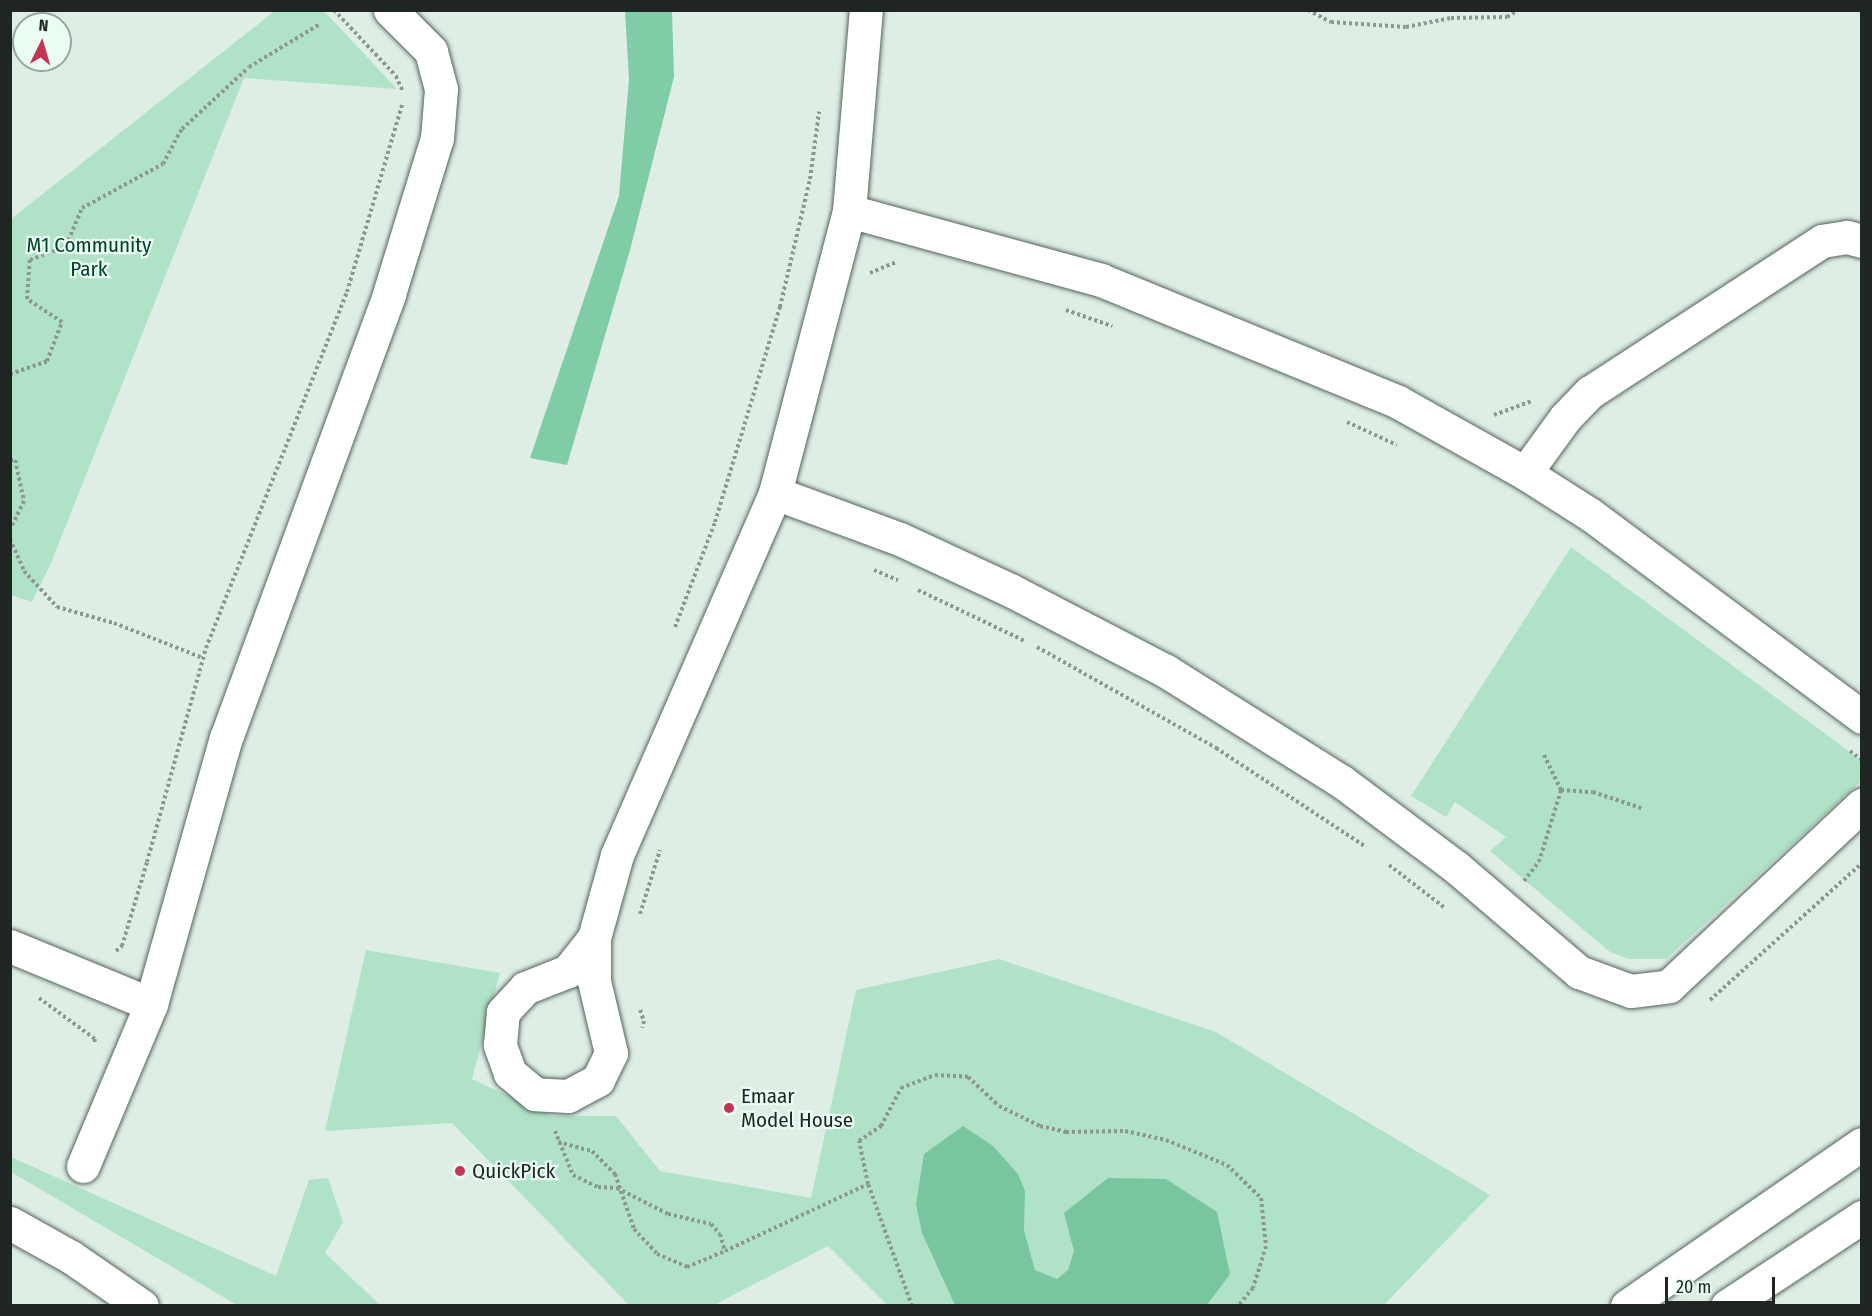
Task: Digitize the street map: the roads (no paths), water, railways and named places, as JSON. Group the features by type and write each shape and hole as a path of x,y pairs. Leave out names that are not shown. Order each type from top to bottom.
{"street":[{"path":"83,1166 151,1004 226,738 389,294 437,138 441,89 431,51 390,10"},
{"path":"594,938 568,971 525,988 503,1012 500,1045 510,1072 535,1094 568,1096 598,1080 611,1053 594,981 594,938 617,855 775,493 849,211 866,10"},
{"path":"849,211 1101,280 1398,402 1525,474 1591,515 1862,717"},
{"path":"1525,474 1565,418 1590,392 1822,241 1847,237 1862,241"},
{"path":"775,493 900,538 1166,671 1341,781 1456,867 1579,972 1631,991 1669,986 1862,805"},
{"path":"10,946 151,1004"},
{"path":"1627,1305 1862,1144"},
{"path":"1727,1305 1862,1217"},
{"path":"10,1223 70,1257 142,1305"}],"place":[{"name":"Emaar Model House","path":"729,1108"},
{"name":"QuickPick","path":"460,1171"}],"park label":[{"name":"M1 Community Park","path":"89,257"}]}
